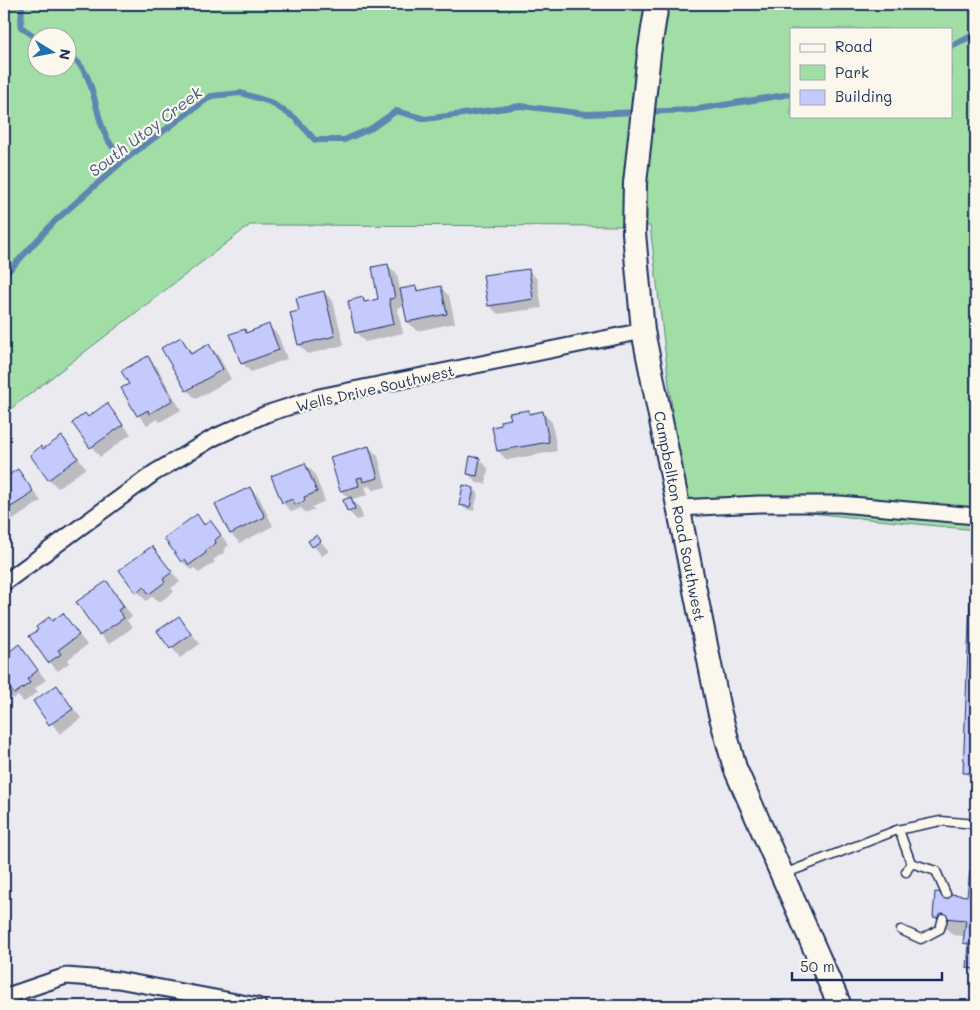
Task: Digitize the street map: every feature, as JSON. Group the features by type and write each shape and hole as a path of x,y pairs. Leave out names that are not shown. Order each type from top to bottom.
{"main road":[{"name":"Campbellton Road Southwest","path":"657,4 649,54 633,210 643,331 719,710 735,768 840,1006"}],"street":[{"name":"Wells Drive Southwest","path":"4,583 154,473 212,438 266,414 319,397 643,331"},
{"path":"679,508 759,504 840,504 976,516"},
{"path":"4,997 66,976 118,980 258,1006"}],"lane":[{"path":"782,875 899,830 941,821 976,824"},
{"path":"899,830 911,863 906,872"},
{"path":"911,863 936,872 946,894"},
{"path":"901,930 921,939 940,929 943,918"}],"green space":[{"path":"4,4 976,4 976,530 683,500 650,226 250,225 4,414"}],"building":[{"path":"388,264 395,298 389,299 394,324 355,333 348,301 363,297 364,302 378,299 372,267"},
{"path":"529,269 533,299 488,306 483,275"},
{"path":"416,286 417,291 441,286 447,314 407,322 400,289"},
{"path":"324,291 335,336 298,345 290,313 299,311 296,298"},
{"path":"269,324 279,350 241,364 230,334 245,329 246,333"},
{"path":"181,337 191,354 209,344 223,369 186,391 161,348"},
{"path":"148,356 173,400 149,414 148,410 137,416 121,388 129,384 121,371"},
{"path":"107,403 123,425 90,448 72,423 85,413 88,417"},
{"path":"529,410 529,414 543,411 549,442 497,451 492,427 501,425 500,421 511,419 509,413"},
{"path":"62,436 78,458 48,480 30,455 41,446 43,449"},
{"path":"369,446 378,478 363,482 362,477 357,478 359,486 340,491 330,457"},
{"path":"470,456 480,458 477,476 467,474"},
{"path":"305,463 317,492 304,497 305,501 295,505 293,499 282,503 271,476"},
{"path":"18,469 33,491 27,497 4,511 4,478"},
{"path":"463,485 474,488 470,507 459,505"},
{"path":"250,487 265,517 230,534 215,504"},
{"path":"351,497 355,509 347,511 343,500"},
{"path":"197,514 204,525 210,520 221,535 215,540 216,543 205,551 206,553 189,565 185,559 181,562 164,538"},
{"path":"317,535 321,541 312,547 308,541"},
{"path":"152,546 172,572 163,579 165,582 149,594 144,587 136,593 119,570"},
{"path":"971,574 976,574 976,773 963,773"},
{"path":"107,581 124,607 118,610 124,618 99,635 76,602"},
{"path":"63,613 79,635 58,650 61,654 48,663 29,636 38,630 36,627 49,617 52,621"},
{"path":"179,616 191,634 170,649 157,631"},
{"path":"19,644 38,670 27,679 30,683 14,694 9,687 4,691 4,656"},
{"path":"57,685 73,709 49,725 33,701"},
{"path":"970,871 976,872 976,969 967,968 969,944 963,943 966,920 933,917 935,892 967,896"}],"waterway":[{"path":"22,4 21,27 28,32"},
{"name":"South Utoy Creek","path":"952,46 976,34"},
{"path":"78,63 84,70 89,81 102,128 123,161"},
{"name":"South Utoy Creek","path":"4,276 55,221 123,161 211,96 241,93 270,102 295,118 315,140 344,140 372,128 396,111 425,119 521,106 587,114 692,110 790,94"}]}
